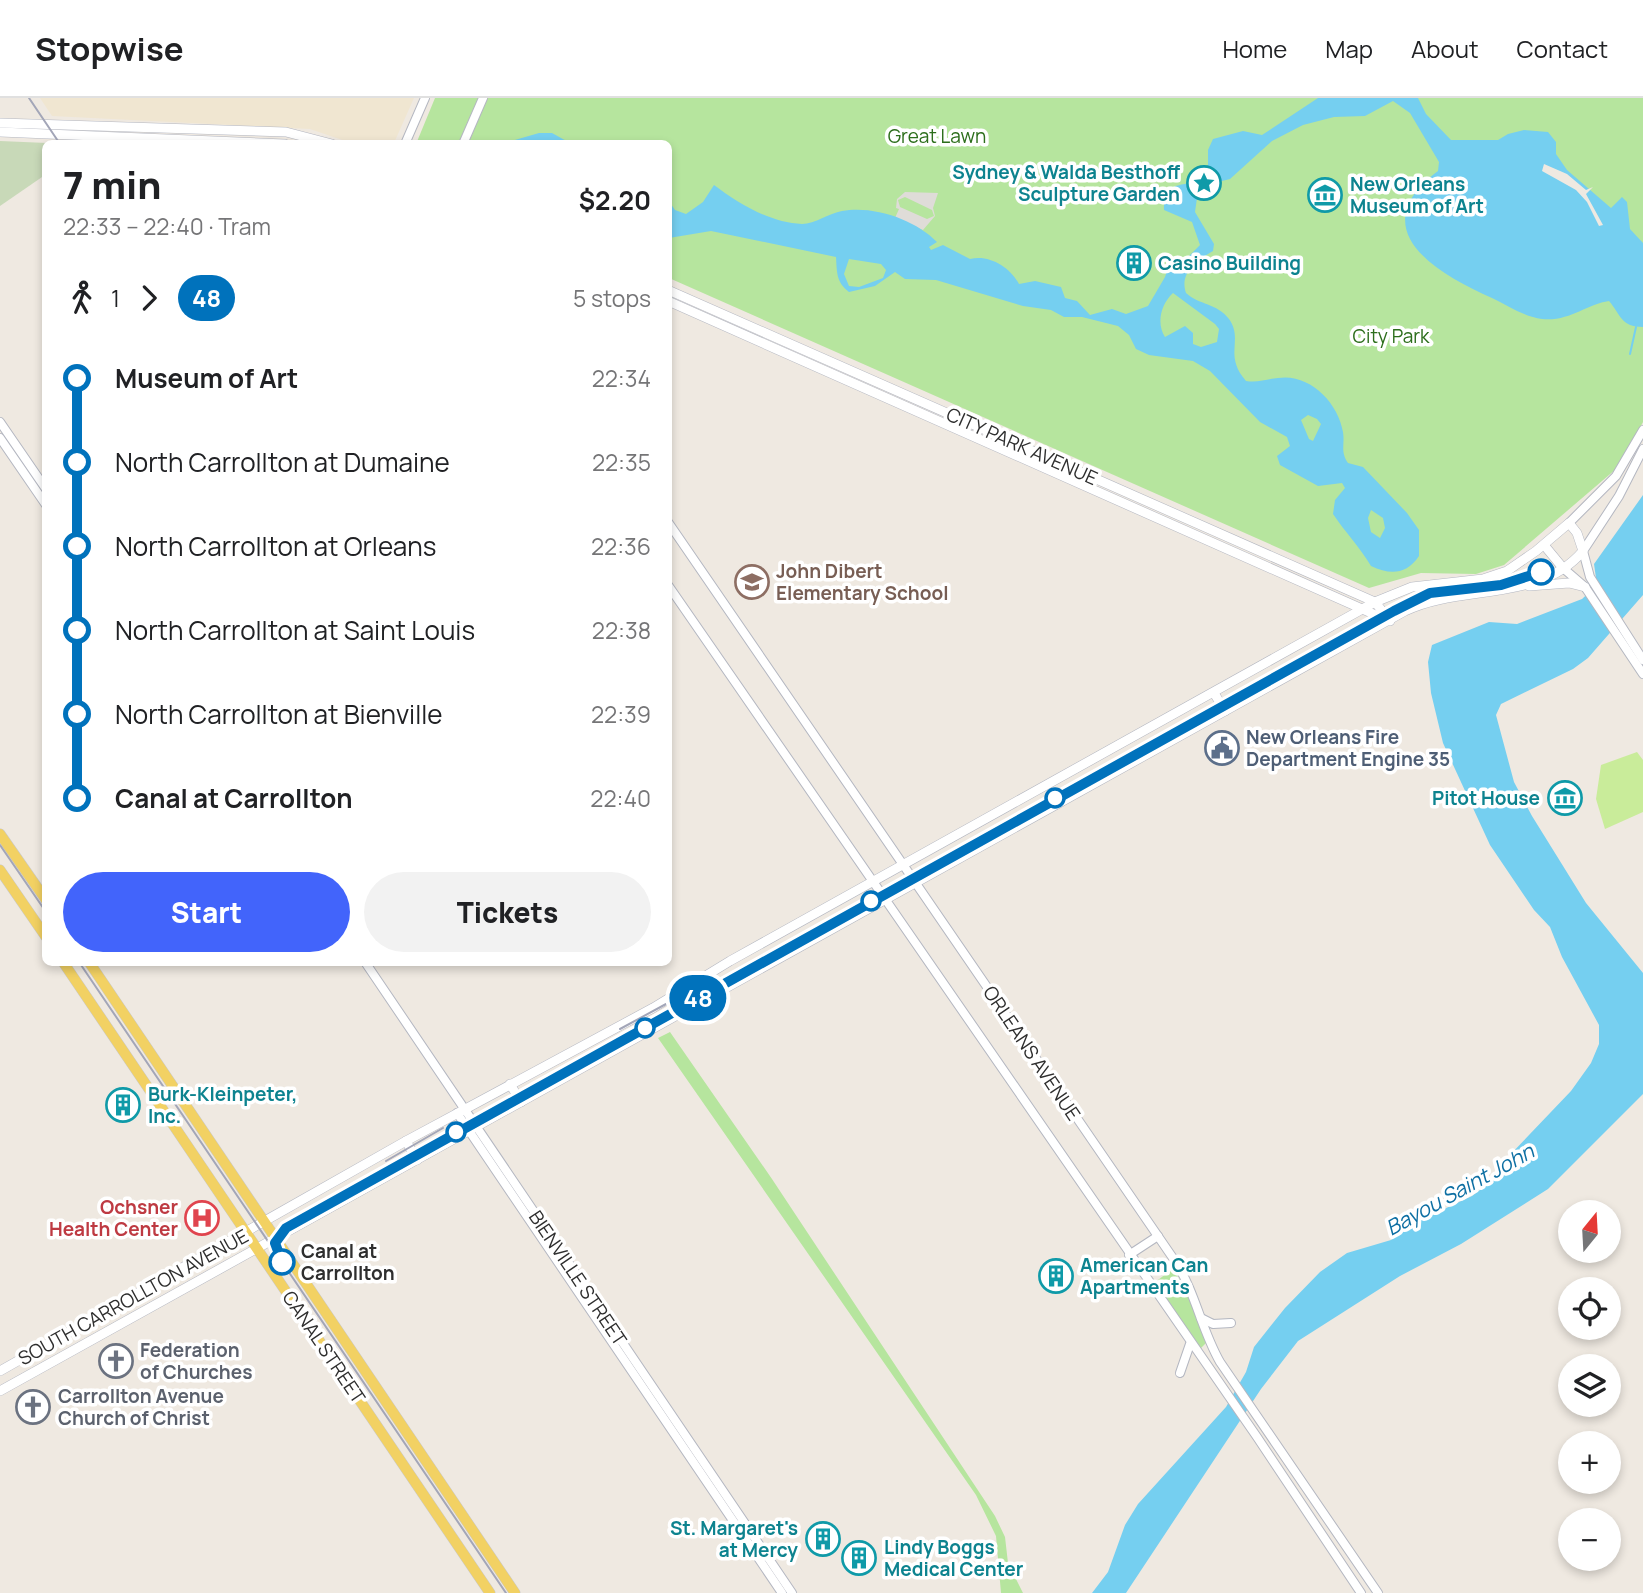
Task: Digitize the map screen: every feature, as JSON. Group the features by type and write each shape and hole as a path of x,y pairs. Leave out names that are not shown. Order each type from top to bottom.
{"main road":[{"path":"0,123 286,132 317,140"},
{"path":"0,132 190,140"},
{"name":"CITY PARK AVENUE","path":"672,292 1375,602"},
{"name":"CITY PARK AVENUE","path":"672,303 1390,621"},
{"path":"1513,587 1563,568 1583,551 1577,533 1569,523"},
{"name":"SOUTH CARROLLTON AVENUE","path":"0,1371 247,1234 406,1141 653,1008 902,865 1375,602 1412,587 1492,577 1522,562 1569,523"},
{"path":"1544,545 1563,568"},
{"path":"1513,587 1569,583 1589,588"},
{"name":"SOUTH CARROLLTON AVENUE","path":"2,1387 473,1130 884,899 1420,604 1513,587"},
{"path":"1375,602 1390,621"},
{"path":"1214,693 1225,711"},
{"path":"0,834 42,894"},
{"path":"0,870 42,931"},
{"name":"CANAL STREET","path":"66,966 490,1593"},
{"name":"CANAL STREET","path":"92,966 515,1593"},
{"path":"653,1008 661,1023"},
{"path":"510,1084 521,1102"},
{"path":"406,1141 417,1160"},
{"path":"329,1187 339,1202"},
{"path":"183,1270 191,1285"}],"street":[{"path":"407,140 425,98"},
{"path":"465,140 483,98"},
{"path":"0,422 42,483"},
{"path":"1569,523 1616,476 1643,430"},
{"path":"0,438 42,499"},
{"path":"1643,449 1619,496 1583,551 1589,588 1614,632 1643,674"},
{"name":"ORLEANS AVENUE","path":"672,528 1158,1236 1193,1290 1213,1349 1378,1593"},
{"path":"1563,568 1589,588 1620,623 1643,660"},
{"name":"ORLEANS AVENUE","path":"672,591 1244,1419 1361,1593"},
{"name":"BIENVILLE STREET","path":"368,966 473,1130 782,1593"},
{"name":"BIENVILLE STREET","path":"473,1130 792,1593"},
{"path":"1129,1255 1158,1236"},
{"path":"1201,1318 1219,1325 1231,1323"},
{"path":"1180,1373 1190,1344"}],"shaded area":[{"path":"40,98 414,98 395,140 342,140 310,129 52,116"},
{"path":"905,192 938,193 933,208 935,216 923,230 895,218 899,209 896,208 897,199","holes":["905,197 932,210 934,216 927,219 900,207 898,200"]}],"green space":[{"name":"City Park","path":"435,98 1643,98 1643,422 1616,469 1504,565 1476,574 1421,573 1369,588 672,279 672,140 418,140"},
{"path":"0,141 42,143 42,177 0,206"},
{"path":"1637,752 1643,760 1643,812 1605,829 1596,799 1601,765"},
{"path":"670,1032 772,1179 995,1516 1005,1537 1008,1563 1023,1593 1001,1593 996,1536 976,1495 658,1038"},
{"path":"1172,1269 1190,1294 1206,1343 1199,1350 1153,1284"}],"water":[{"path":"1318,98 1418,98 1426,114 1451,140 1498,140 1524,130 1548,132 1556,142 1556,154 1567,170 1611,208 1622,197 1627,202 1630,229 1643,243 1643,327 1626,322 1609,301 1561,318 1542,319 1529,316 1470,288 1430,262 1415,247 1406,230 1406,212 1416,192 1438,171 1439,162 1410,113 1393,101 1365,116 1334,117 1303,125 1272,141 1230,179 1214,183 1197,198 1195,212 1214,244 1213,251 1187,273 1184,286 1186,293 1219,310 1229,319 1235,334 1236,363 1246,381 1278,378 1301,380 1328,400 1340,421 1343,451 1348,463 1363,467 1407,513 1419,530 1419,556 1403,570 1391,572 1371,566 1333,514 1335,500 1345,488 1342,483 1318,486 1280,465 1277,456 1290,446 1287,437 1260,422 1210,371 1193,361 1149,355 1136,349 1129,335 1118,326 1082,317 1064,317 1051,310 1023,306 936,280 905,279 895,272 875,286 849,292 839,280 836,257 711,231 672,238 672,206 675,210 686,214 703,202 714,185 755,211 790,223 807,224 842,211 881,212 906,221 928,234 937,242 929,247 931,250 943,245 970,259 991,260 1005,267 1019,284 1035,281 1061,287 1065,298 1077,301 1090,315 1112,309 1126,314 1148,306 1169,265 1188,257 1200,245 1192,222 1164,210 1168,192 1178,185 1200,180 1208,175 1208,150 1213,139 1243,131 1262,135","holes":["849,259 881,264 886,270 883,278 859,287 849,286 844,274","1173,293 1215,324 1219,329 1217,342 1201,347 1193,344 1193,333 1185,326 1165,337 1160,320 1163,308","1308,415 1321,424 1313,441 1309,439 1301,420","1371,510 1383,518 1385,528 1380,538 1371,532 1368,518"]},
{"path":"539,133 552,133 565,140 515,140"},
{"path":"1643,495 1643,595 1588,658 1573,669 1501,704 1496,715 1514,782 1532,816 1586,903 1643,973 1643,1094 1548,1189 1461,1244 1400,1276 1298,1341 1261,1389 1126,1593 1092,1593 1108,1572 1125,1525 1138,1504 1226,1407 1246,1372 1254,1347 1285,1308 1320,1272 1347,1253 1391,1240 1414,1223 1472,1196 1488,1184 1509,1156 1571,1091 1591,1063 1599,1044 1599,1025 1562,957 1550,927 1534,910 1490,845 1443,743 1431,693 1428,662 1432,645 1489,622 1517,624 1582,599 1597,585 1594,564"}],"pier":[{"path":"1544,164 1567,174 1586,190 1593,187 1586,194 1603,225 1599,226 1587,202 1576,190 1542,171"}],"waterway":[{"path":"1630,354 1636,327"}],"tram line":[{"path":"280,1258 275,1243 286,1228 1415,599 1439,591 1501,585 1545,571"},
{"name":"48","path":"282,1262 276,1252 275,1243 286,1228 1423,595 1501,585 1541,572"},
{"path":"0,845 42,906"},
{"path":"82,966 506,1593"},
{"path":"620,1029 666,1004"},
{"path":"386,1161 443,1128"}],"railway":[{"path":"29,98 57,140"}],"place":[{"name":"Sydney & Walda Besthoff Sculpture Garden","path":"1204,183"},
{"name":"New Orleans Museum of Art","path":"1325,195"},
{"name":"Casino Building","path":"1134,263"},
{"name":"John Dibert Elementary School","path":"752,582"},
{"name":"New Orleans Fire Department Engine 35","path":"1222,748"},
{"name":"Pitot House","path":"1565,798"},
{"name":"Burk-Kleinpeter, Inc.","path":"123,1105"},
{"name":"Ochsner Health Center","path":"202,1218"},
{"name":"Canal at Carrollton","path":"282,1262"},
{"name":"American Can Apartments","path":"1056,1276"},
{"name":"Federation of Churches","path":"116,1361"},
{"name":"Carrollton Avenue Church of Christ","path":"33,1407"},
{"name":"St. Margaret's at Mercy","path":"823,1539"},
{"name":"Lindy Boggs Medical Center","path":"859,1558"}],"park label":[{"name":"Great Lawn","path":"937,136"}],"water label":[{"name":"Bayou Saint John","path":"1460,1190"}]}
